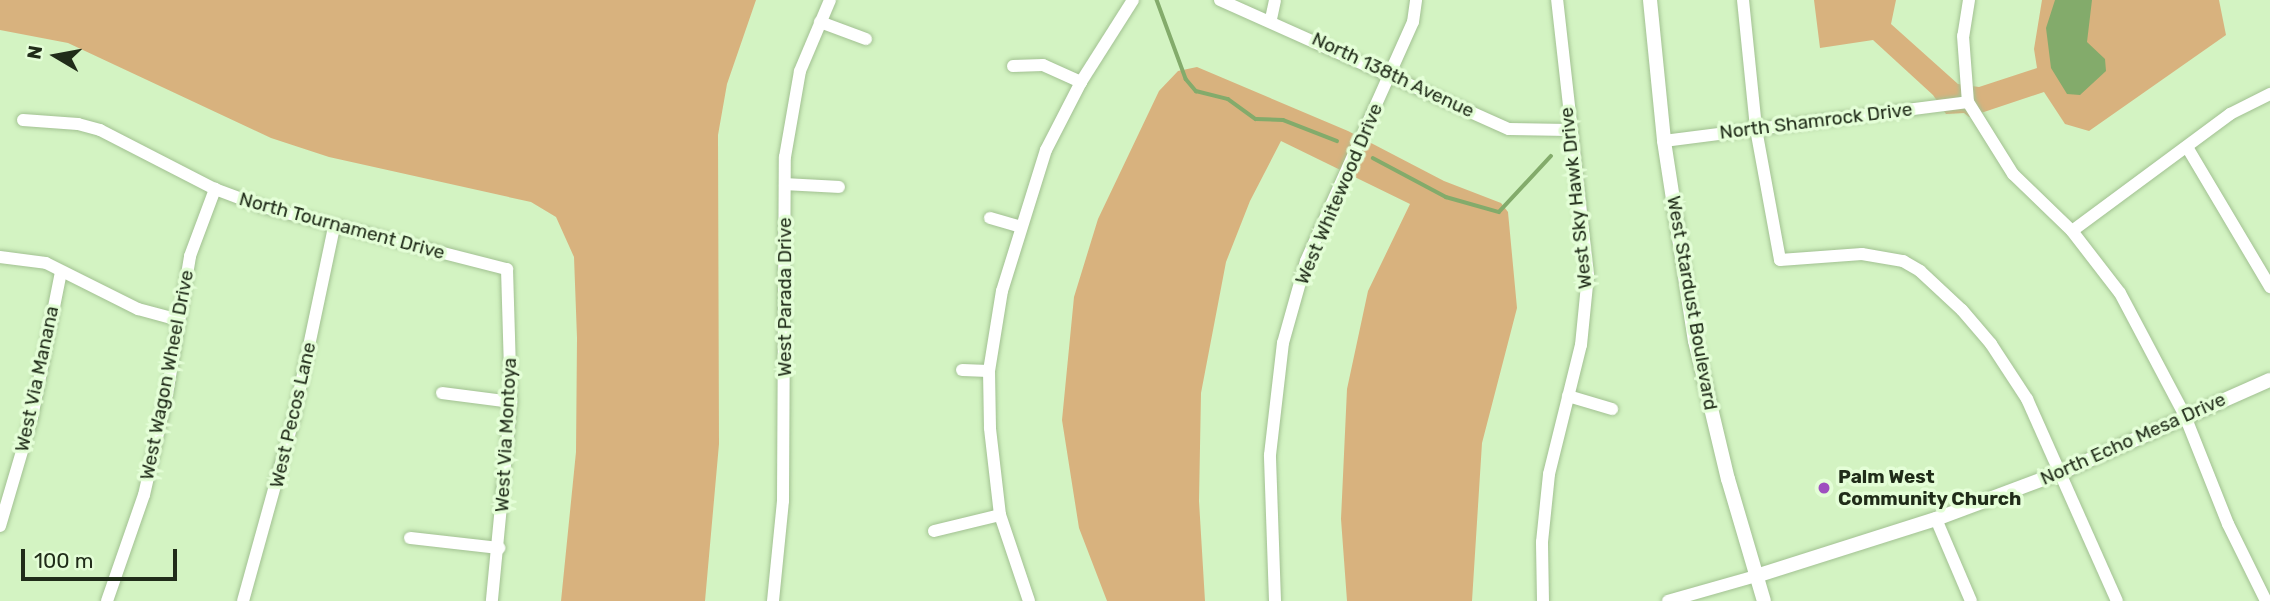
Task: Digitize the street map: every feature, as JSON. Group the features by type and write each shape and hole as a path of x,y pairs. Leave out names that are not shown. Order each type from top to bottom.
{"street":[{"name":"West Parada Drive","path":"773,601 783,501 785,184 794,96 830,0"},
{"path":"1029,601 1000,515 989,372 1002,291 1046,150 1081,82 1133,0"},
{"name":"North 138th Avenue","path":"1220,0 1271,19 1509,129 1569,130"},
{"path":"1271,19 1275,0"},
{"name":"West Whitewood Drive","path":"1275,601 1270,456 1283,343 1306,261 1413,22 1416,0"},
{"name":"West Sky Hawk Drive","path":"1543,601 1546,495 1585,324 1588,275 1569,130 1557,0"},
{"name":"West Stardust Boulevard","path":"1650,0 1664,141 1695,341 1764,601"},
{"path":"1743,0 1756,128 1780,260 1862,254 1903,261 1920,271 1991,344 2027,399 2062,472 2117,601"},
{"path":"1969,0 1963,36 1968,102 2013,174 2072,231 2120,293 2185,416 2228,524 2266,601"},
{"path":"820,22 866,39"},
{"path":"1013,66 1043,65 1081,82"},
{"path":"2072,231 2230,114 2270,94"},
{"name":"North Shamrock Drive","path":"1664,141 1968,102"},
{"name":"North Tournament Drive","path":"23,120 78,124 100,130 215,190 334,227 507,269"},
{"path":"2187,146 2270,287"},
{"path":"785,184 839,187"},
{"name":"West Wagon Wheel Drive","path":"107,601 144,495 167,394 176,319 190,256 215,190"},
{"path":"990,218 1021,228"},
{"name":"West Pecos Lane","path":"243,601 290,430 334,227"},
{"path":"0,257 46,263 138,309 176,319"},
{"name":"West Via Montoya","path":"492,601 511,402 507,269"},
{"name":"West Via Manana","path":"0,526 32,416 61,272"},
{"path":"962,370 989,372"},
{"name":"North Echo Mesa Drive","path":"1756,576 1936,519 2062,472 2270,380"},
{"path":"442,393 511,402"},
{"path":"1568,396 1612,409"},
{"path":"934,531 1000,515"},
{"path":"1936,519 1971,601"},
{"path":"410,538 499,548"},
{"path":"1668,601 1756,576"}],"shaded area":[{"path":"0,0 756,0 727,84 718,135 719,444 705,601 561,601 576,452 577,338 574,257 556,217 531,202 329,157 271,138 68,43 0,30"},
{"path":"1814,0 1896,0 1891,24 1958,84 1979,87 2037,68 2034,49 2042,0 2219,0 2226,35 2089,131 2065,124 2044,92 1969,117 1964,113 1946,114 1933,95 1873,40 1820,48"},
{"path":"2055,0 2092,0 2087,42 2105,59 2106,71 2080,95 2067,94 2051,68 2046,28"},
{"path":"1197,67 1348,131 1444,181 1501,203 1508,212 1517,308 1482,443 1472,601 1347,601 1341,519 1347,389 1368,291 1410,204 1281,141 1250,201 1226,262 1201,393 1199,501 1205,601 1107,601 1079,528 1062,420 1074,297 1098,219 1159,91 1178,71"}],"waterway":[{"path":"1157,0 1186,79 1196,91 1228,99 1256,119 1283,120 1337,141"},
{"path":"1373,158 1446,197 1499,212 1551,156"}],"place":[{"name":"Palm West Community Church","path":"1824,488"}]}
